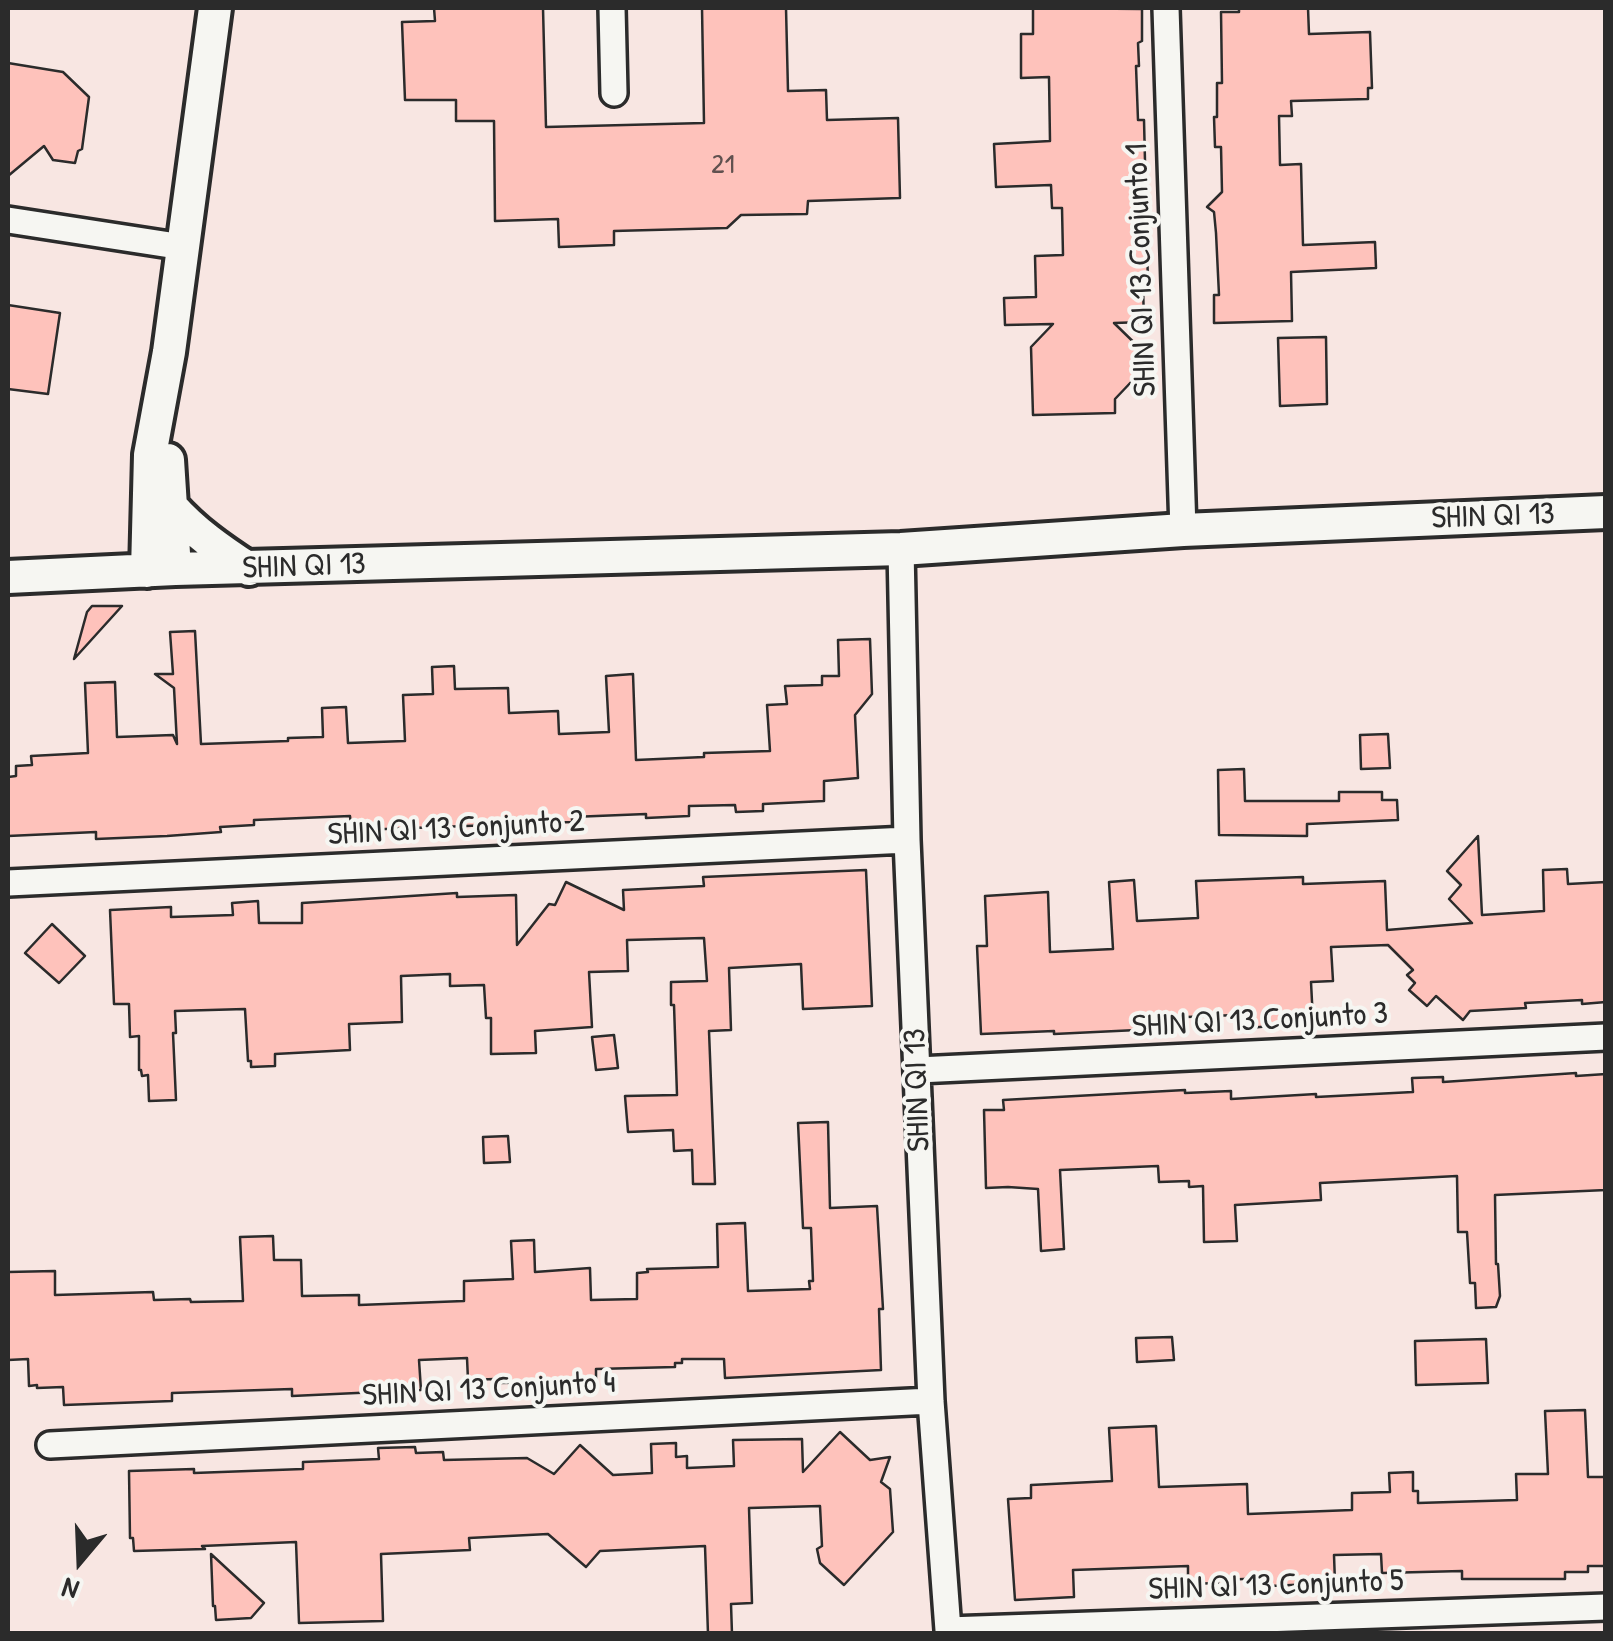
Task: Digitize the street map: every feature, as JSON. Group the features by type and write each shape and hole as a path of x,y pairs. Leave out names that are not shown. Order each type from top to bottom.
{"street":[{"path":"161,570 160,507 168,456 160,412 215,8"},
{"path":"612,8 614,93"},
{"name":"SHIN QI 13 Conjunto 1","path":"1166,8 1183,530"},
{"path":"8,220 182,246"},
{"path":"160,507 250,568"},
{"path":"98,572 160,507"},
{"name":"SHIN QI 13","path":"8,577 900,549 1183,530 1606,512"},
{"name":"SHIN QI 13","path":"900,549 907,840 930,1401 948,1630"},
{"name":"SHIN QI 13 Conjunto 2","path":"8,882 907,840"},
{"name":"SHIN QI 13 Conjunto 3","path":"918,1070 1606,1037"},
{"name":"SHIN QI 13 Conjunto 4","path":"50,1444 930,1401"},
{"name":"SHIN QI 13 Conjunto 5","path":"948,1630 1606,1608"}],"building":[{"path":"434,8 543,8 546,127 704,123 702,8 786,8 788,91 826,90 827,120 898,118 900,198 808,201 807,214 741,215 727,228 614,231 614,245 559,247 558,219 495,221 494,121 456,121 456,100 405,100 402,22 435,21"},
{"path":"1033,8 1142,9 1142,41 1138,43 1136,66 1138,120 1144,120 1148,285 1143,286 1144,322 1114,323 1152,360 1115,399 1115,413 1033,415 1031,347 1053,324 1005,325 1004,298 1036,297 1035,256 1063,255 1062,208 1052,208 1051,185 996,187 994,144 1050,141 1049,77 1021,78 1021,34 1033,34"},
{"path":"1239,8 1308,8 1309,34 1370,32 1372,88 1368,88 1368,99 1291,101 1292,116 1279,116 1280,165 1301,164 1303,245 1375,242 1376,268 1291,272 1292,321 1214,323 1214,295 1219,295 1216,233 1214,212 1207,207 1222,192 1221,147 1215,147 1214,117 1217,83 1222,83 1221,12 1239,12"},
{"path":"8,63 63,72 89,97 82,149 75,163 53,160 44,146 8,176"},
{"path":"8,305 60,313 48,394 8,389"},
{"path":"1326,337 1327,404 1280,406 1278,338"},
{"path":"92,606 122,606 74,659 87,612"},
{"path":"195,631 201,744 323,737 322,708 346,707 348,743 405,741 403,695 433,694 432,667 454,666 455,689 508,688 509,713 558,711 559,734 609,732 606,676 633,674 636,760 770,751 767,705 787,704 785,686 822,685 822,676 839,676 838,640 870,639 872,694 855,715 858,778 824,781 824,801 763,804 763,811 736,812 735,805 689,806 689,816 572,817 572,822 359,830 359,826 351,826 350,816 254,820 254,825 220,827 221,832 167,836 96,839 96,832 8,836 8,777 16,776 16,766 32,765 31,756 88,753 85,683 115,682 117,737 173,735 177,744 174,688 155,674 173,674 170,632"},
{"path":"1388,734 1390,768 1361,769 1360,735"},
{"path":"1244,769 1245,801 1339,801 1339,792 1382,792 1382,800 1397,800 1398,820 1307,824 1307,836 1219,835 1218,770"},
{"path":"1478,836 1482,915 1544,911 1543,870 1567,869 1568,884 1606,882 1606,1002 1525,1003 1526,1008 1470,1011 1463,1020 1436,996 1427,1006 1409,990 1415,983 1407,975 1413,970 1388,945 1331,947 1333,981 1311,982 1313,1021 1305,1023 1237,1029 1236,1015 1137,1019 1137,1030 981,1034 977,946 987,946 985,896 1048,892 1050,952 1113,949 1109,882 1134,880 1137,921 1198,918 1196,881 1303,877 1303,884 1385,881 1387,930 1472,923 1449,899 1461,885 1447,871"},
{"path":"866,870 872,1006 803,1009 801,964 729,968 731,1030 709,1031 715,1184 693,1184 692,1150 674,1151 673,1130 628,1132 625,1096 677,1095 671,982 707,981 704,938 627,940 628,971 589,972 592,1027 535,1031 536,1053 491,1054 491,1018 486,1018 484,985 450,986 450,974 401,976 402,1022 349,1024 350,1050 275,1054 275,1066 251,1067 245,1009 175,1011 176,1100 149,1101 148,1075 142,1076 139,1070 139,1036 130,1037 129,1004 114,1004 110,910 171,907 171,917 233,915 232,903 258,901 259,923 302,923 302,903 457,893 457,897 516,895 517,945 549,904 555,905 566,882 624,910 623,890 704,886 703,877"},
{"path":"52,924 85,956 59,983 25,953"},
{"path":"614,1035 618,1068 596,1070 592,1037"},
{"path":"1606,1074 1606,1190 1495,1195 1500,1296 1496,1307 1476,1308 1475,1283 1470,1283 1467,1232 1458,1232 1457,1176 1320,1183 1321,1200 1235,1205 1237,1241 1204,1242 1203,1186 1189,1187 1189,1181 1159,1182 1158,1166 1060,1170 1064,1249 1041,1251 1038,1189 986,1188 984,1110 1004,1110 1003,1100 1185,1090 1231,1091 1231,1099 1316,1097 1413,1092 1412,1078 1443,1077 1443,1082"},
{"path":"828,1122 830,1208 877,1206 883,1309 879,1309 881,1370 725,1378 724,1359 682,1359 675,1367 596,1369 596,1382 495,1383 495,1379 468,1380 467,1358 419,1360 421,1390 292,1396 292,1389 172,1393 172,1401 64,1405 63,1387 29,1386 28,1359 8,1360 8,1272 55,1271 55,1295 153,1292 154,1300 243,1301 240,1237 273,1236 274,1260 301,1260 302,1296 359,1295 359,1305 464,1301 464,1281 513,1279 511,1241 534,1240 535,1272 590,1268 591,1300 637,1299 637,1273 648,1272 647,1269 718,1267 717,1224 745,1223 748,1291 810,1289 811,1228 803,1228 798,1123"},
{"path":"508,1136 510,1162 484,1163 483,1137"},
{"path":"1172,1337 1174,1360 1137,1362 1136,1338"},
{"path":"1486,1339 1488,1383 1416,1385 1415,1341"},
{"path":"1585,1410 1588,1477 1606,1477 1606,1566 1588,1566 1588,1572 1565,1572 1565,1579 1462,1579 1462,1571 1382,1573 1381,1554 1334,1555 1335,1583 1270,1586 1270,1578 1188,1584 1188,1566 1073,1570 1074,1597 1015,1600 1008,1499 1031,1498 1031,1485 1112,1481 1109,1428 1156,1426 1159,1487 1247,1484 1248,1514 1352,1510 1352,1493 1390,1492 1389,1473 1413,1472 1413,1491 1418,1491 1418,1503 1517,1500 1516,1474 1548,1474 1545,1411"},
{"path":"840,1432 870,1460 890,1457 881,1482 890,1489 893,1532 844,1585 820,1563 820,1506 749,1508 752,1603 731,1604 732,1634 708,1634 705,1546 600,1551 586,1567 548,1534 469,1538 470,1550 381,1554 383,1621 299,1623 296,1542 134,1551 130,1538 129,1471 303,1469 303,1462 379,1459 378,1448 415,1447 416,1453 443,1452 444,1460 527,1458 554,1474 580,1445 613,1475 652,1473 651,1444 676,1443 676,1457 687,1456 687,1468 734,1466 733,1440 802,1439 803,1472"},
{"path":"211,1554 264,1603 251,1618 216,1620"}]}
